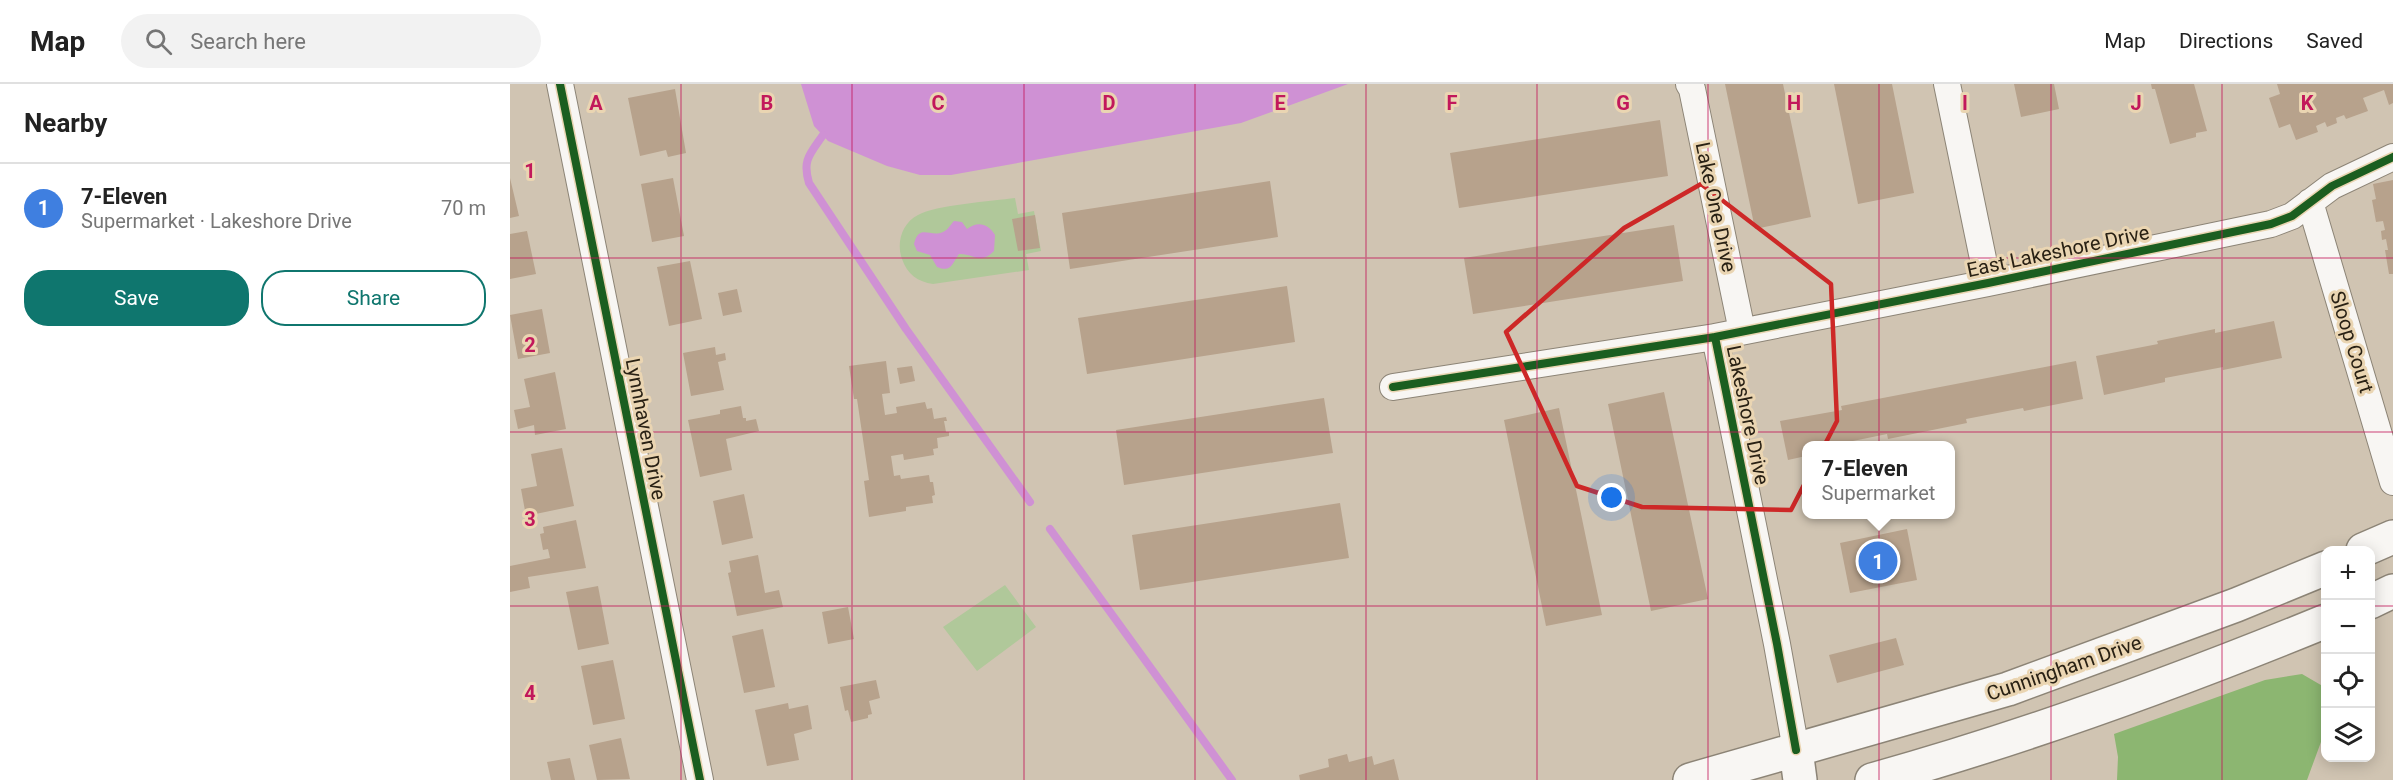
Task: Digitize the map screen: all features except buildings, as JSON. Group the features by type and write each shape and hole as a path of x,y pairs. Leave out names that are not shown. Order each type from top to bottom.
{"main road":[{"path":"2372,546 2393,537"},
{"name":"Cunningham Drive","path":"1690,780 1798,765 1943,709 2029,681 2236,605 2321,570"},
{"path":"2374,600 2393,591"},
{"path":"1872,780 2013,738 2205,671 2321,623"}],"street":[{"name":"Lynnhaven Drive","path":"560,84 700,780"},
{"path":"1947,84 1988,283"},
{"name":"Lake One Drive","path":"1690,86 1742,331"},
{"name":"East Lakeshore Drive","path":"1715,337 2271,224 2292,216 2332,186 2393,157"},
{"name":"Sloop Court","path":"2310,202 2382,406 2393,482"},
{"name":"Lakeshore Drive","path":"1393,387 1715,337 1775,633 1798,765"}],"highlighted area":[{"path":"1701,184 1831,284 1837,421 1791,510 1642,507 1577,486 1506,332 1624,228"}],"green space":[{"path":"1015,198 1018,214 1034,211 1041,251 1026,254 1029,270 933,284 918,279 907,269 900,253 900,240 904,228 918,215 965,204"},
{"path":"1005,585 1036,627 977,671 943,627"},
{"path":"2302,674 2321,685 2321,742 2307,780 2117,780 2118,757 2114,734 2265,680"}],"shaded area":[{"path":"801,84 1348,84 1241,123 951,175 920,175 887,166 828,141 814,126"},
{"path":"954,221 962,222 967,229 978,224 989,228 995,235 994,251 984,258 959,254 949,268 942,269 937,267 930,255 917,251 914,244 919,234 943,232"}],"waterway":[{"path":"823,135 808,158 806,168 809,183 906,329 1030,502"},
{"path":"1050,529 1232,780"}],"cycle path":[{"path":"560,84 700,780"},
{"path":"1393,387 1715,337 2271,224 2292,216 2332,186 2393,157"},
{"path":"1715,337 1796,750"}],"place":[{"name":"7-Eleven","path":"1878,561"}]}
